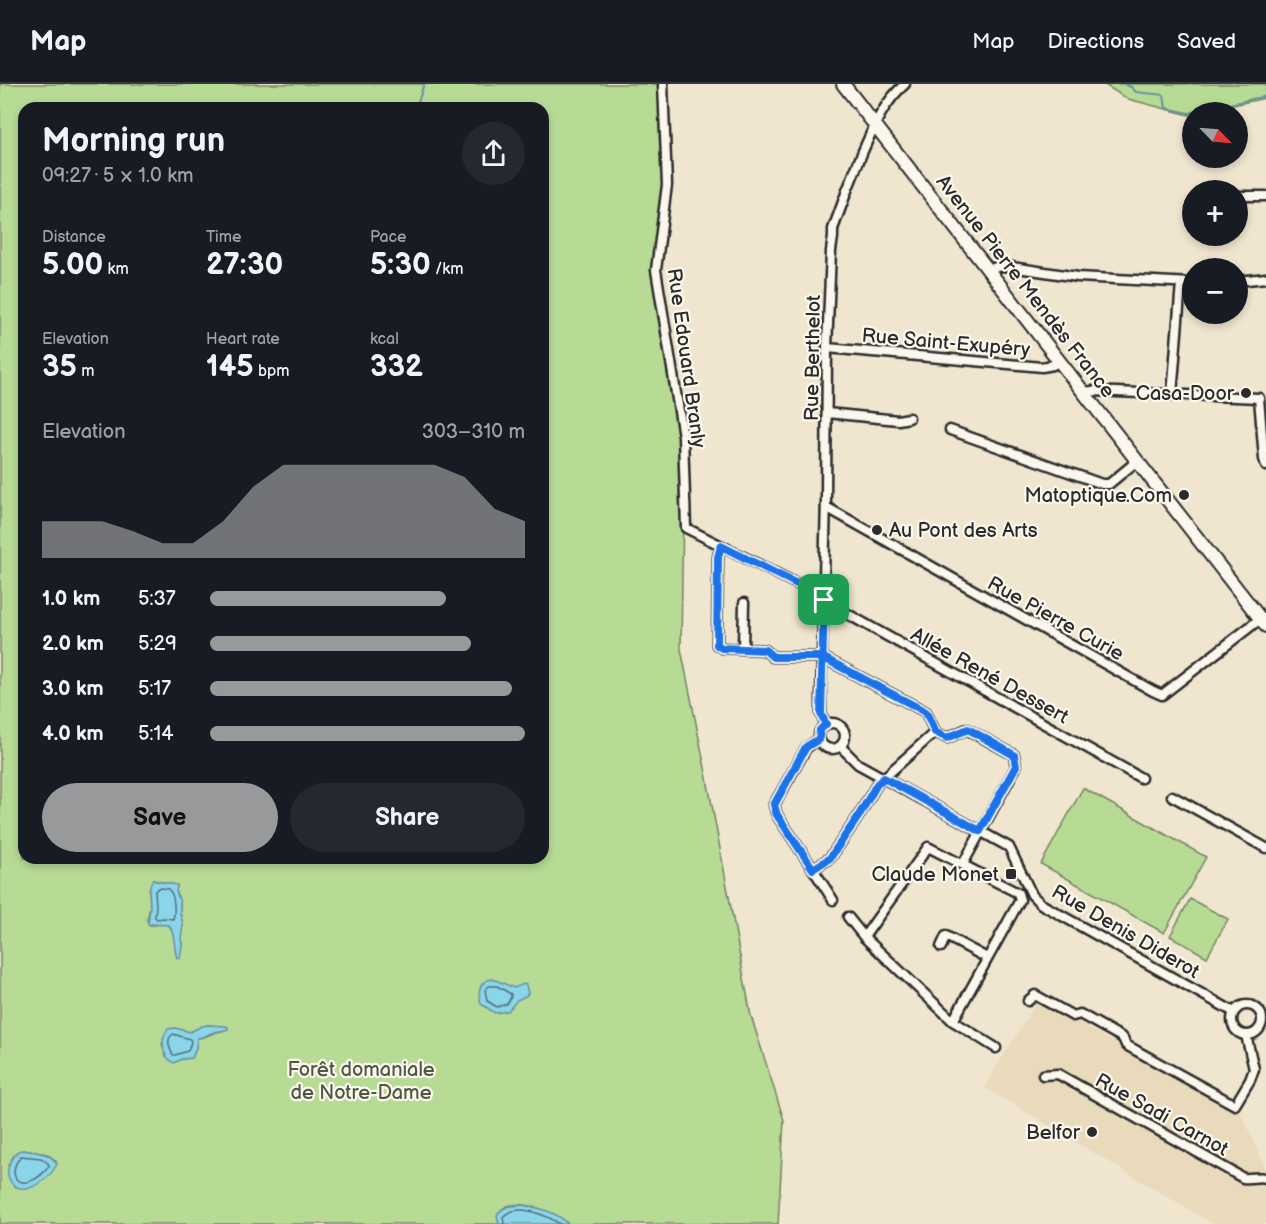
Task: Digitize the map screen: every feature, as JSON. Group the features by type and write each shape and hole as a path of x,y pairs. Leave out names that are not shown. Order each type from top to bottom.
{"main road":[{"name":"Avenue Pierre Mendès France","path":"843,84 1263,622"}],"street":[{"name":"Rue Edouard Branly","path":"663,84 667,185 656,270 683,436 686,528"},
{"name":"Rue Berthelot","path":"824,600 827,348 833,230 878,118 897,91 905,84"},
{"path":"1248,196 1266,196"},
{"path":"989,270 1005,266 1078,277 1181,283 1172,395"},
{"path":"1248,280 1266,278"},
{"name":"Rue Saint-Exupéry","path":"827,348 1042,367 1059,361"},
{"path":"1084,392 1258,398 1266,466"},
{"path":"827,413 898,420 909,418"},
{"path":"950,430 1102,484 1109,484 1137,461"},
{"name":"Rue Pierre Curie","path":"826,507 1162,695 1263,622"},
{"name":"Allée René Dessert","path":"686,528 817,594 1141,778"},
{"path":"721,546 718,557 717,645 722,648 765,650 773,657 822,657 926,712 935,732 947,738 968,729 1014,755 1016,766 963,864"},
{"path":"824,600 821,714 826,724"},
{"path":"743,648 744,603"},
{"path":"834,723 841,727 844,739 840,746 828,748 819,739 820,730 826,724 834,723"},
{"path":"813,869 830,858 877,784 935,732"},
{"path":"819,739 806,747 774,805 777,815 833,900"},
{"name":"Rue Denis Diderot","path":"840,746 858,764 1009,847 1032,895 1041,904 1234,1012"},
{"path":"1172,796 1266,848"},
{"path":"864,937 928,847 1018,893 1020,900 953,1021"},
{"path":"848,917 864,937 953,1021 996,1048"},
{"path":"941,947 946,936 987,958"},
{"path":"1028,1001 1035,995 1073,1016 1080,1014 1123,1038 1126,1045 1235,1105 1254,1069 1246,1035"},
{"path":"1242,1006 1252,1006 1260,1012 1263,1029 1246,1035 1237,1031 1232,1017 1234,1012 1242,1006"},
{"name":"Rue Sadi Carnot","path":"1043,1075 1058,1074 1243,1178 1262,1176 1266,1178"}],"shaded area":[{"path":"1038,1000 1241,1112 1266,1169 1266,1224 1213,1224 984,1087"}],"green space":[{"name":"Forêt domaniale de Notre-Dame","path":"0,84 661,84 664,183 654,268 684,435 681,649 751,1016 784,1120 778,1224 568,1224 539,1208 515,1204 505,1207 500,1213 499,1224 0,1224","holes":["153,880 177,885 176,891 183,924 182,945 177,957 172,929 166,924 150,925 147,920 150,907 149,892","207,1025 218,1026 222,1031 197,1038 192,1058 166,1056 162,1044 179,1029 190,1032","23,1150 47,1154 56,1161 41,1182 27,1189 8,1165 16,1153"]},
{"path":"1103,84 1266,84 1266,98 1247,102 1182,102 1182,113 1128,99"},
{"path":"1083,788 1206,857 1164,933 1041,864"},
{"path":"1190,899 1228,919 1207,957 1170,936"}],"water":[{"path":"152,880 177,885 176,891 183,924 180,959 177,957 173,932 169,925 148,924 149,890"},
{"path":"492,979 514,988 524,984 528,993 517,1000 508,1011 495,1013 481,1004 479,996 484,982"},
{"path":"207,1025 226,1026 228,1029 197,1038 192,1058 174,1063 166,1056 163,1043 168,1029 175,1028 190,1032"},
{"path":"18,1151 46,1155 57,1164 45,1180 33,1187 14,1186 9,1177 8,1168 12,1159"},
{"path":"521,1205 540,1208 568,1224 499,1224 497,1215 504,1208"}],"waterway":[{"path":"418,102 424,84"},
{"path":"1124,84 1136,92 1164,95 1166,108 1182,111"},
{"path":"1239,102 1266,96"}],"place":[{"name":"Casa-Door","path":"1246,393"},
{"name":"Matoptique.Com","path":"1184,495"},
{"name":"Au Pont des Arts","path":"877,530"},
{"name":"Claude Monet","path":"1011,874"},
{"name":"Belfor","path":"1092,1132"}],"route":[{"path":"824,600 817,594 721,546 718,557 717,645 722,648 765,650 773,657 822,657 926,712 935,732 947,738 968,729 1014,755 1016,766 980,831 884,778 877,784 830,858 813,869 777,815 774,805 806,747 819,739 820,730 826,724 821,714 821,669 822,657 824,600"}]}
